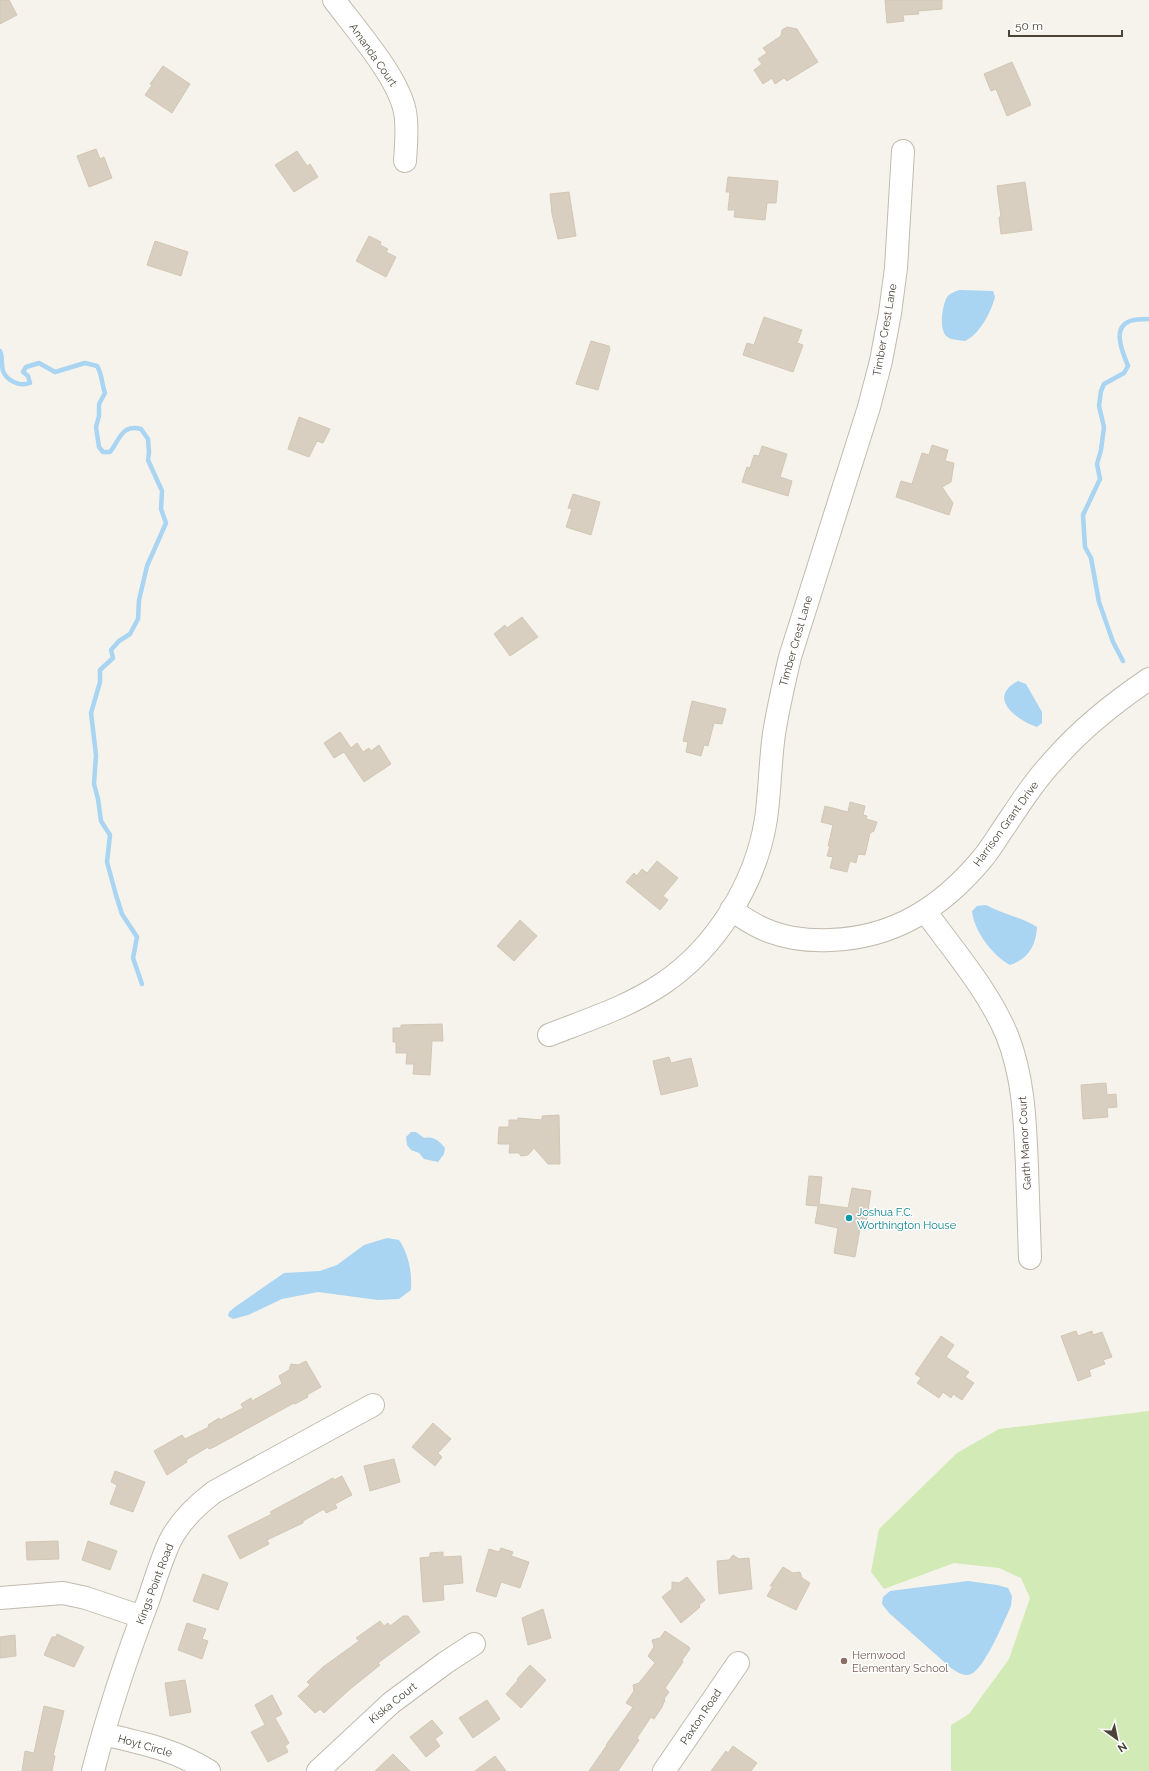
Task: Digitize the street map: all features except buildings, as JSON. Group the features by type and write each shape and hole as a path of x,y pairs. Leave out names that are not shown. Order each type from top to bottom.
{"street":[{"name":"Amanda Court","path":"334,0 391,78 401,95 405,112 405,161"},
{"name":"Timber Crest Lane","path":"549,1035 630,1002 662,984 690,962 710,940 731,910 747,882 758,851 766,819 774,735 790,657 869,407 881,361 890,313 896,268 903,151"},
{"name":"Harrison Grant Drive","path":"731,910 751,923 771,932 797,939 820,941 849,940 877,934 902,925 925,911 954,889 984,858 1031,788 1054,759 1088,725 1124,696 1149,679"},
{"name":"Garth Manor Court","path":"925,911 985,995 1001,1024 1012,1050 1020,1082 1025,1115 1030,1258"},
{"name":"Kings Point Road","path":"93,1771 102,1734 170,1540 194,1508 214,1492 373,1405"},
{"path":"0,1598 63,1593 86,1598 142,1617"},
{"name":"Kiska Court","path":"318,1771 391,1703 445,1663 474,1644"},
{"name":"Paxton Road","path":"664,1771 738,1663"},
{"name":"Hoyt Circle","path":"102,1734 166,1750 194,1762 208,1771"}],"green space":[{"path":"1149,1411 1149,1771 951,1771 951,1725 969,1714 1009,1659 1030,1598 1021,1578 999,1568 954,1563 884,1589 871,1572 879,1529 957,1453 999,1429"}],"water":[{"path":"959,290 993,291 995,297 991,309 980,328 965,341 949,338 943,331 942,326 942,314 946,299 950,294"},
{"path":"1018,681 1026,684 1042,712 1042,723 1037,727 1029,724 1014,714 1008,708 1005,701 1005,694 1009,688"},
{"path":"986,905 1037,927 1033,946 1022,959 1010,965 1003,961 985,942 973,919 972,911 977,906"},
{"path":"411,1132 416,1132 424,1138 433,1138 443,1145 445,1148 444,1154 438,1162 424,1159 419,1153 411,1150 407,1145 406,1137"},
{"path":"387,1238 399,1240 409,1264 411,1290 399,1299 378,1300 318,1292 282,1299 248,1315 233,1319 228,1316 229,1312 235,1307 284,1273 320,1271 337,1265 364,1245"},
{"path":"968,1581 1008,1588 1012,1596 1011,1606 988,1654 976,1670 971,1674 966,1675 961,1674 951,1668 889,1613 882,1604 883,1597 890,1591"}],"waterway":[{"path":"1123,661 1113,642 1099,602 1091,558 1085,547 1083,515 1100,479 1097,464 1101,450 1104,427 1099,406 1101,391 1104,384 1124,373 1128,366 1121,348 1121,329 1124,324 1130,321 1137,319 1149,319"},
{"path":"0,351 2,368 5,375 18,384 30,383 28,376 23,372 26,367 39,363 55,372 85,363 97,366 105,393 99,404 99,416 96,427 99,447 103,452 110,452 125,431 135,428 141,429 148,439 148,460 162,491 161,509 166,523 147,566 139,600 138,619 130,634 119,641 111,650 113,658 100,670 100,682 91,713 96,755 94,784 101,821 110,835 107,862 122,914 137,937 133,958 142,984"}],"place":[{"name":"Joshua F.C. Worthington House","path":"849,1218"},
{"name":"Hernwood Elementary School","path":"844,1661"}]}
